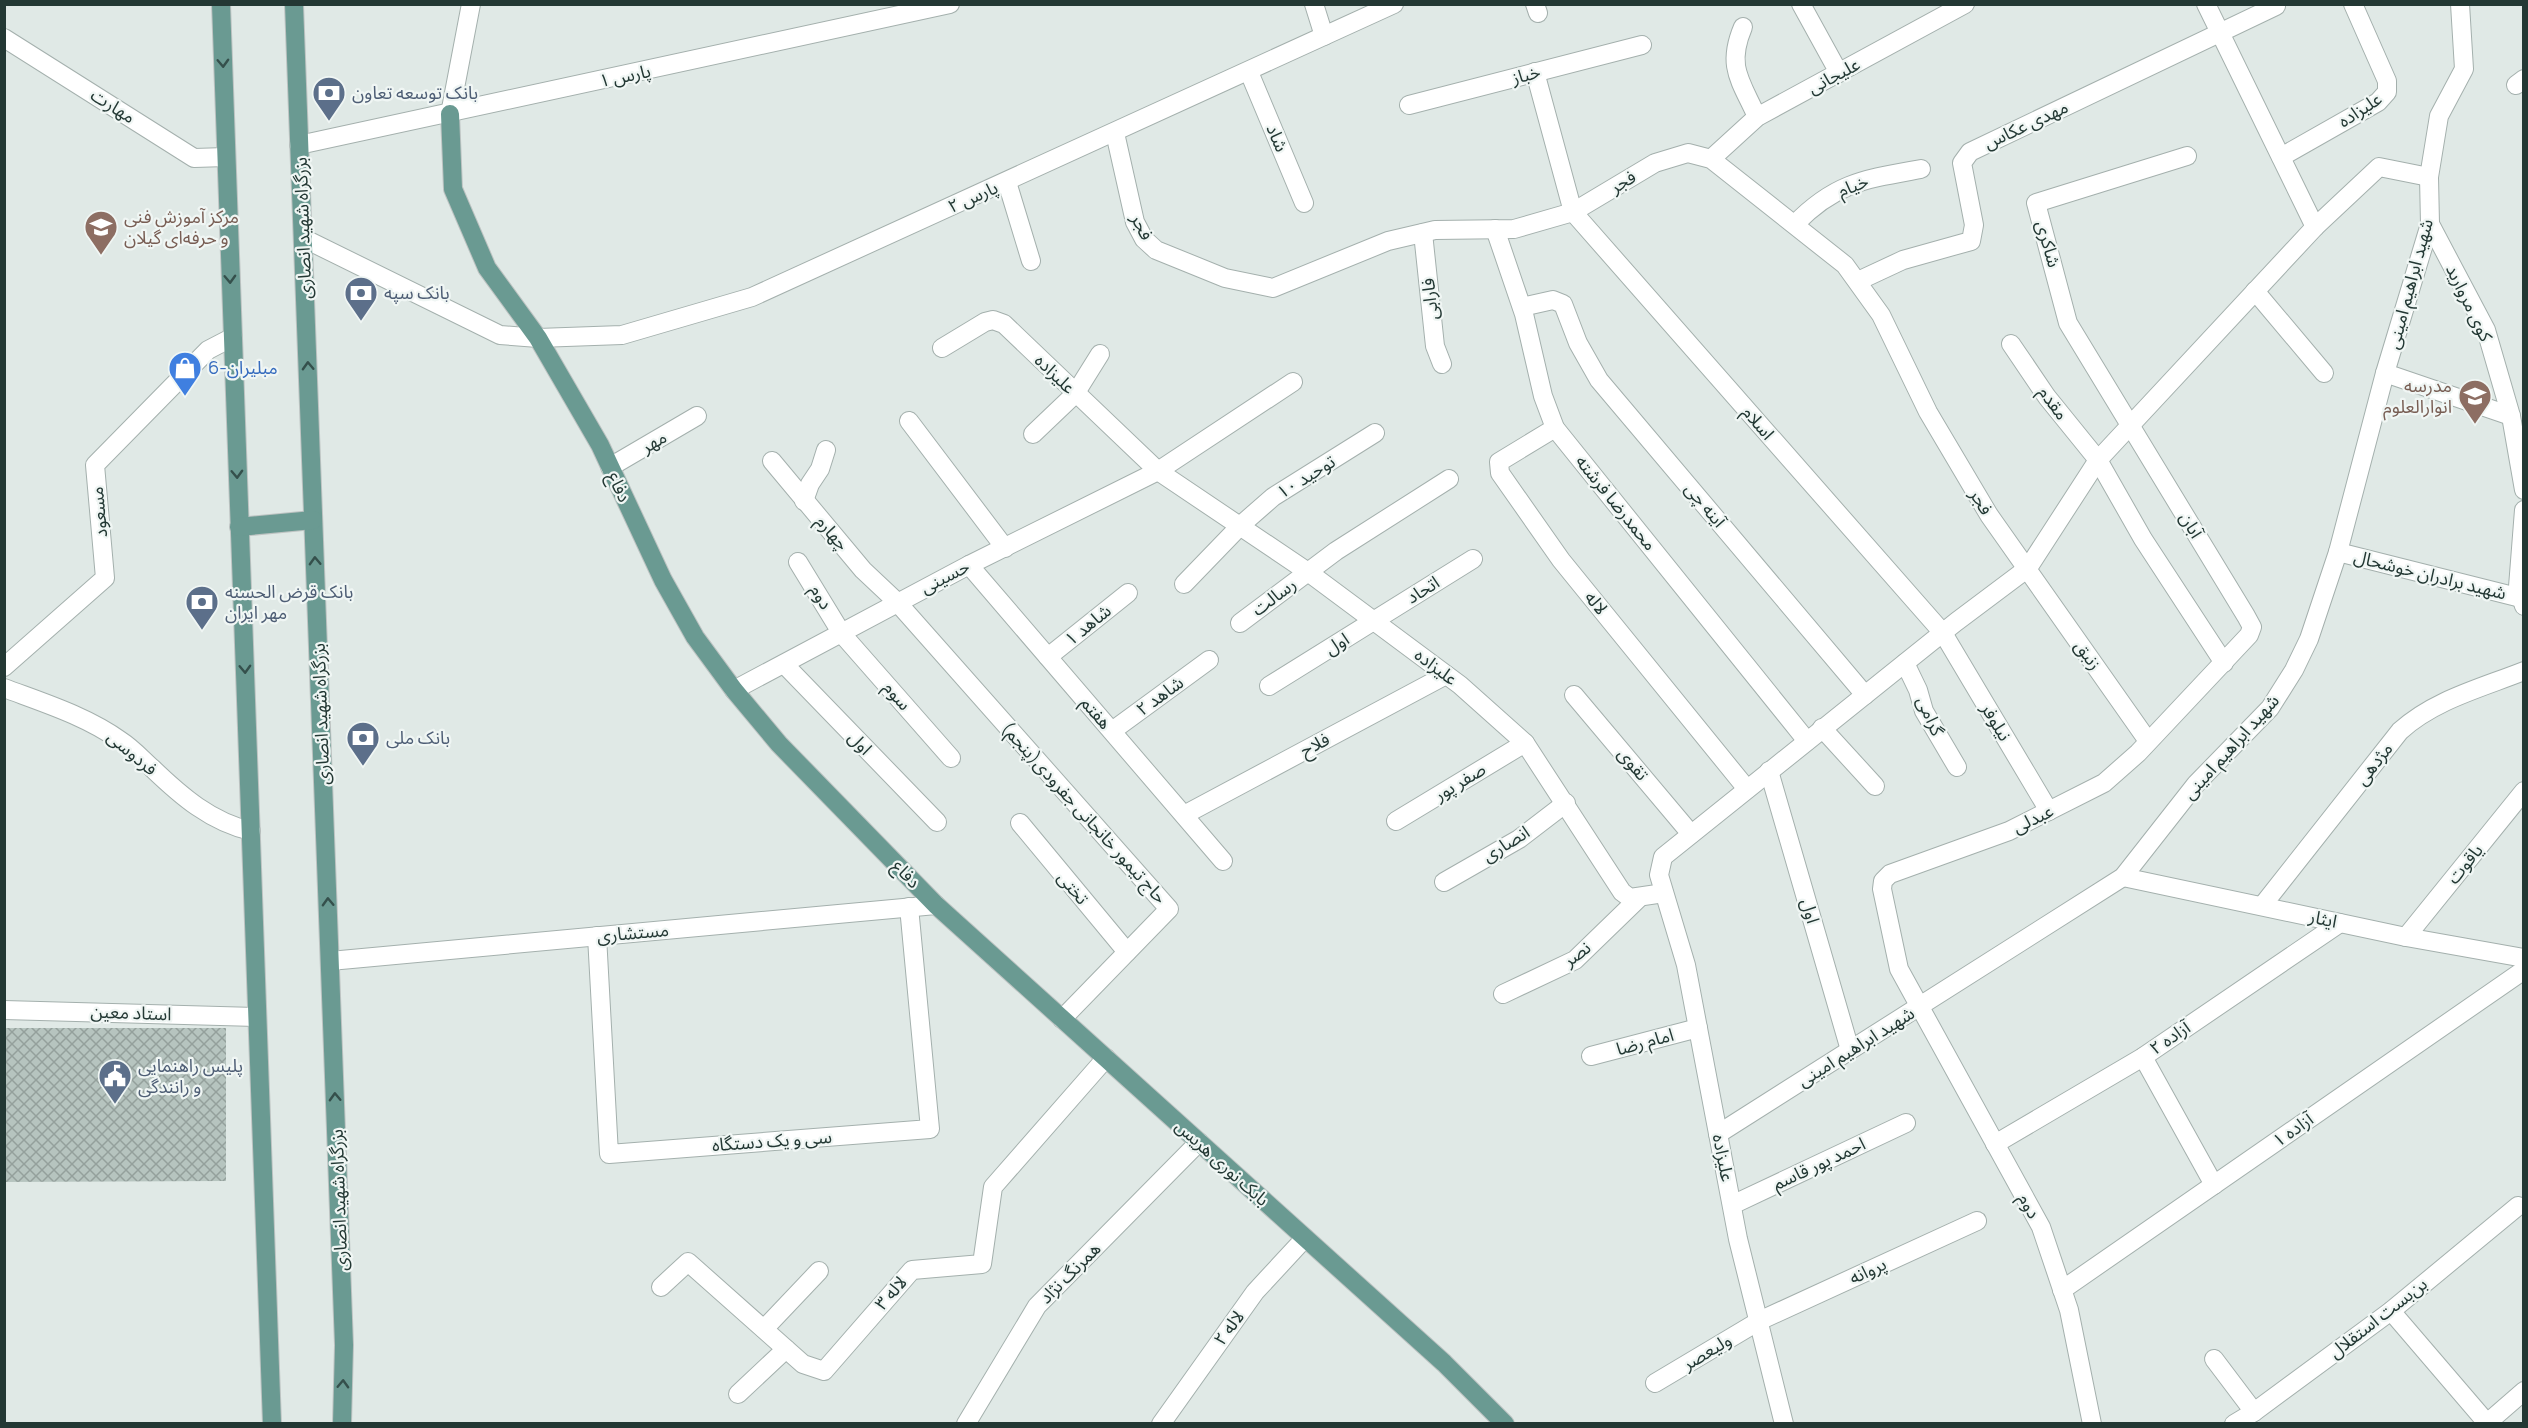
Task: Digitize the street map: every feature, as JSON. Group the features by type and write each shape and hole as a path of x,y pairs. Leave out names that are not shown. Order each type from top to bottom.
{"main road":[{"path":"220,4 272,1424"},
{"name":"بزرگراه شهید انصاری","path":"294,4 344,1345 342,1424"},
{"name":"دفاع","path":"450,114 453,189 487,268 537,338 610,467 663,580 695,637 734,690 779,744 936,905"},
{"path":"239,527 314,520"},
{"name":"بابک نوری هریس","path":"936,905 1443,1363 1505,1424"}],"street":[{"name":"دفاع","path":"450,114 471,4"},
{"name":"پارس ۱","path":"299,145 950,4"},
{"path":"1314,4 1324,36"},
{"name":"پارس ۲","path":"303,238 500,335 537,338 622,335 752,297 1394,4"},
{"name":"علیجانی","path":"1711,159 1757,117 1965,4"},
{"path":"2206,4 2219,35 2315,227"},
{"name":"علیزاده","path":"2281,157 2378,102 2387,92 2387,81 2353,4"},
{"name":"شهید ابراهیم امینی","path":"1718,1134 2123,877 2196,784 2270,708 2294,670 2309,639 2338,552 2385,373 2430,224 2429,177 2439,116 2464,69 2460,4"},
{"path":"1807,6 1839,73"},
{"name":"مهدی عکاس","path":"1858,281 1903,260 1971,241 1974,225 1962,163 1970,152 2276,6"},
{"path":"1743,27 1734,52 1734,62 1757,117"},
{"name":"مهارت","path":"4,38 194,158 226,157"},
{"name":"خباز","path":"1409,105 1642,45"},
{"name":"شاد","path":"1249,72 1304,203"},
{"path":"1535,72 1573,212"},
{"name":"فجر","path":"1115,133 1136,222 1144,239 1156,250 1225,278 1273,288 1388,242 1423,233 1435,230 1514,229 1573,212 1654,163 1688,153 1711,159 1845,265 1858,281 1881,315 1928,411 1989,515 2028,568"},
{"name":"شاکری","path":"2129,424 2068,322 2036,203 2187,156"},
{"path":"1691,834 1822,728 2028,568 2098,460 2129,424 2315,227 2379,167 2429,177"},
{"name":"خیام","path":"1795,224 1816,202 1863,178 1921,169"},
{"path":"1007,182 1031,261"},
{"name":"اسلام","path":"1573,212 1943,633"},
{"name":"کوی مروارید","path":"2430,224 2486,330 2511,416 2523,490"},
{"name":"محمدرضا فرشته","path":"1495,229 1522,307 1543,396 1555,428 1807,741"},
{"name":"فارابی","path":"1423,233 1435,346 1442,364"},
{"path":"2255,291 2324,373"},
{"name":"آینه چی","path":"1522,307 1553,300 1563,304 1578,343 1599,380 1865,695"},
{"name":"علیزاده","path":"942,348 993,320 1004,324 1158,471 1308,572 1446,675 1525,743 1622,892 1630,898 1639,898"},
{"name":"مسعود","path":"4,667 105,578 95,465 208,350 232,337"},
{"name":"مقدم","path":"2012,344 2047,397 2098,460 2155,559 2224,663"},
{"path":"1033,434 1075,394 1100,354"},
{"path":"2385,373 2511,416"},
{"path":"1158,471 1293,382"},
{"name":"مهر","path":"610,467 698,417"},
{"path":"909,421 1005,548"},
{"name":"آبان","path":"2129,424 2252,627"},
{"name":"لاله","path":"1555,428 1499,462 1500,473 1561,560 1747,789"},
{"name":"علیزاده","path":"1117,432 1142,456"},
{"name":"توحید ۱۰","path":"1184,584 1241,525 1273,497 1375,433"},
{"path":"804,501 810,484 820,469 826,450"},
{"name":"چهارم","path":"772,461 863,570 897,602"},
{"name":"حسینی","path":"734,690 842,634 897,602 1158,471"},
{"path":"1308,572 1336,551 1449,479"},
{"path":"2522,602 2518,588 2523,510"},
{"name":"شهید برادران خوشحال","path":"2338,552 2522,602"},
{"name":"اتحاد","path":"1374,621 1473,559"},
{"name":"دوم","path":"798,562 842,634"},
{"name":"هفتم","path":"969,565 1223,861"},
{"name":"زنبق","path":"2028,568 2148,741"},
{"name":"رسالت","path":"1240,623 1308,572"},
{"name":"شاهد ۱","path":"1048,657 1128,593"},
{"name":"حاج تیمور خانجانی جفرودی(پنجم)","path":"897,602 1169,909 1062,1019"},
{"name":"اول","path":"1269,686 1374,621"},
{"name":"عبدلی","path":"1918,1007 1899,969 1882,889 1883,881 1890,874 1989,839 2104,783 2224,663 2249,635 2252,627"},
{"name":"نیلوفر","path":"1943,633 2049,811"},
{"name":"سوم","path":"842,634 951,758"},
{"name":"شاهد ۲","path":"1112,731 1209,660"},
{"name":"گرامی","path":"1905,663 1918,690 1924,711 1957,767"},
{"name":"اول","path":"784,664 937,822"},
{"name":"مژدهی","path":"2262,906 2400,731 2412,720 2428,708 2523,671"},
{"name":"فلاح","path":"1184,815 1446,675"},
{"name":"فردوسی","path":"4,688 91,721 123,742 171,787 202,811 233,827 251,831"},
{"name":"تقوی","path":"1574,695 1691,834"},
{"path":"1822,728 1875,786"},
{"name":"صفر پور","path":"1396,822 1525,743"},
{"name":"اول","path":"1769,771 1850,1050"},
{"name":"یاقوت","path":"2406,937 2523,791"},
{"name":"انصاری","path":"1444,882 1519,839 1566,803"},
{"name":"تختی","path":"1020,824 1127,952"},
{"name":"علیزاده","path":"1691,834 1663,857 1659,875 1686,965 1732,1205 1784,1424"},
{"name":"ایثار","path":"2123,877 2406,937 2523,958"},
{"path":"1639,898 1664,893"},
{"name":"نصر","path":"1503,994 1575,960 1639,898"},
{"name":"مستشاری","path":"330,961 936,905"},
{"name":"سی و یک دستگاه","path":"597,936 609,1154 930,1129 909,907"},
{"name":"آزاده ۲","path":"1995,1144 2143,1057 2340,923"},
{"name":"آزاده ۱","path":"2062,1290 2523,970"},
{"name":"دوم","path":"1918,1007 2041,1227 2069,1310 2092,1424"},
{"name":"استاد معین","path":"4,1010 257,1017"},
{"name":"امام رضا","path":"1591,1056 1698,1028"},
{"path":"2143,1057 2214,1185"},
{"name":"لاله ۳","path":"662,1287 688,1262 803,1364 824,1371 912,1270 982,1264 993,1187 1106,1058"},
{"name":"احمد پور قاسم","path":"1732,1205 1906,1123"},
{"name":"همرنگ نژاد","path":"966,1424 1037,1306 1199,1142"},
{"name":"بن‌بست استقلال","path":"2234,1424 2254,1412 2391,1311 2518,1206"},
{"name":"پروانه","path":"1759,1321 1977,1221"},
{"name":"لاله ۲","path":"1161,1424 1255,1292 1305,1238"},
{"path":"764,1329 819,1271"},
{"path":"2391,1311 2486,1423 2523,1391"},
{"name":"ولیعصر","path":"1655,1383 1759,1321"},
{"path":"738,1394 786,1349"},
{"path":"2214,1359 2254,1412"}],"building":[{"name":"پلیس راهنمایی و رانندگی","path":"4,1028 226,1028 226,1181 4,1182"}],"place":[{"name":"بانک توسعه تعاون","path":"329,122"},
{"name":"مرکز آموزش فنی و حرفه‌ای گیلان","path":"101,256"},
{"name":"بانک سپه","path":"361,322"},
{"name":"مبلیران-6","path":"185,397"},
{"name":"مدرسه انوارالعلوم","path":"2475,425"},
{"name":"بانک قرض الحسنه مهر ایران","path":"202,631"},
{"name":"بانک ملی","path":"363,767"},
{"name":"پلیس راهنمایی و رانندگی","path":"115,1105"}]}
